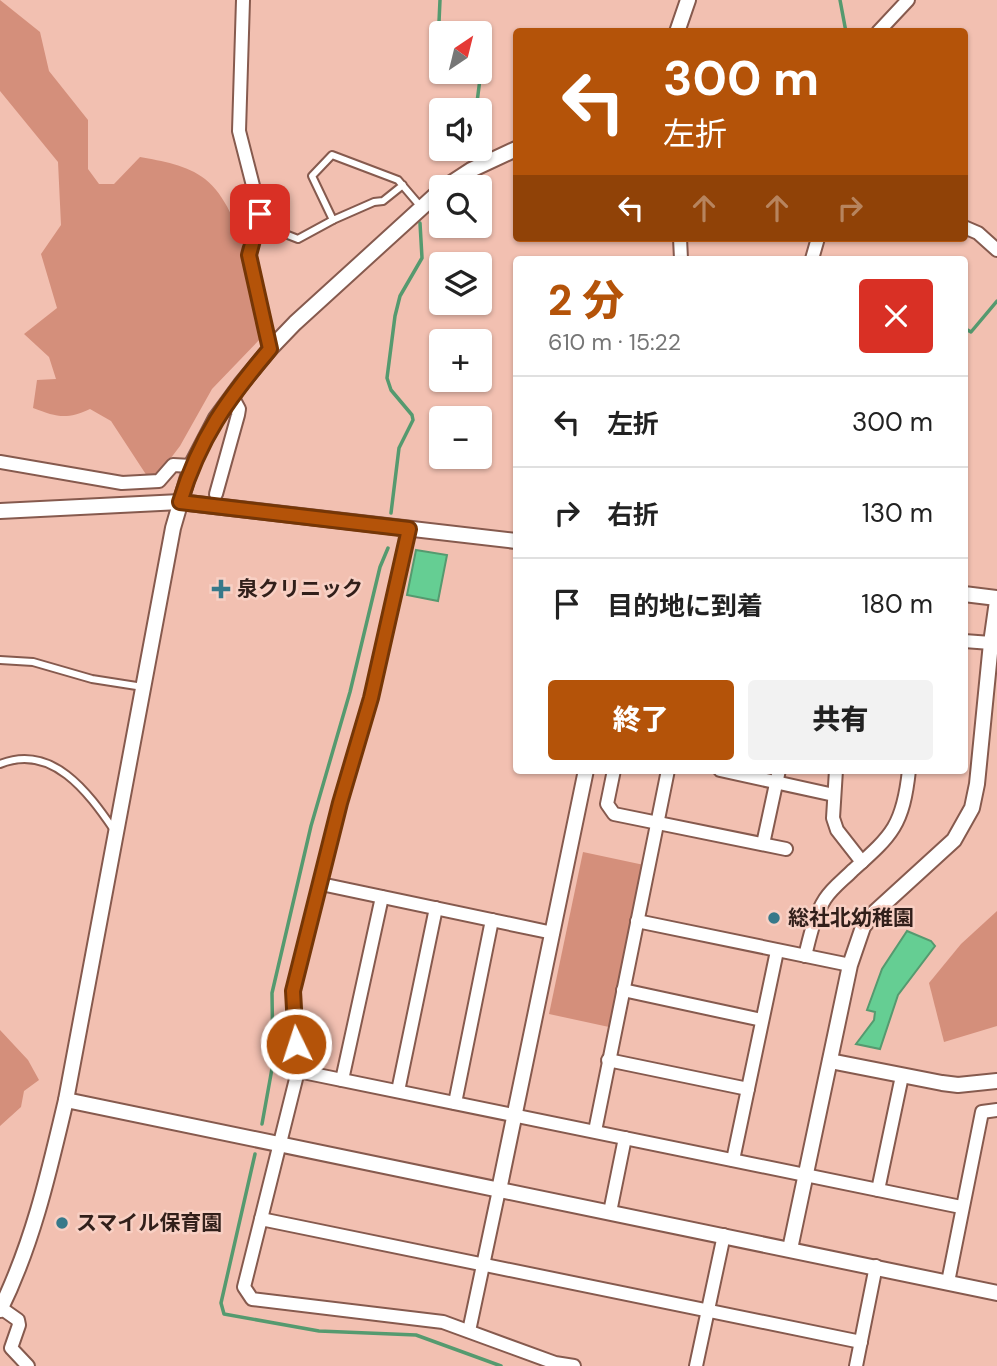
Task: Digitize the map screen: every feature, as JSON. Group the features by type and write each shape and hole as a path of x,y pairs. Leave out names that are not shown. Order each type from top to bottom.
{"street":[{"path":"243,0 239,131 260,214 249,255 270,349"},
{"path":"678,28 688,0"},
{"path":"882,28 908,0"},
{"path":"463,175 513,150"},
{"path":"28,1366 11,1348 19,1325 18,1320 1,1309 34,1227 66,1100 173,528 191,466 216,418 270,349 429,200"},
{"path":"968,229 978,233 997,250"},
{"path":"216,494 239,409 232,396"},
{"path":"0,462 122,483 159,481 173,465 191,466"},
{"path":"0,511 180,502 513,541"},
{"path":"409,529 371,698 340,803 293,991 298,1071 244,1287 251,1299 443,1321 555,1363 575,1366"},
{"path":"790,1249 850,965 863,927 874,913 954,840 968,817 978,784 990,643 997,600 968,595"},
{"path":"968,641 990,643"},
{"path":"469,1331 485,1265 585,774"},
{"path":"613,774 607,804 614,814 786,849"},
{"path":"595,1131 667,774"},
{"path":"760,774 778,776 834,794"},
{"path":"836,774 833,818 837,830 862,862"},
{"path":"805,956 819,911 827,897 897,825 903,809 908,774"},
{"path":"764,844 778,776"},
{"path":"321,884 553,933"},
{"path":"342,1080 382,897"},
{"path":"398,1091 436,908"},
{"path":"454,1103 492,920"},
{"path":"637,921 850,965"},
{"path":"733,1160 776,951"},
{"path":"623,990 762,1020"},
{"path":"608,1060 748,1089"},
{"path":"830,1061 958,1085 997,1081"},
{"path":"298,1071 961,1207"},
{"path":"878,1190 902,1076"},
{"path":"66,1100 997,1293"},
{"path":"948,1282 982,1112 997,1110"},
{"path":"610,1213 625,1138"},
{"path":"261,1219 861,1342"},
{"path":"696,1366 724,1236"},
{"path":"856,1366 876,1266"}],"lane":[{"path":"333,220 312,176 332,155 398,180 421,206"},
{"path":"257,223 298,239 333,220 374,202 383,201 403,186"},
{"path":"0,660 33,662 92,679 145,687"},
{"path":"0,764 12,759 33,759 52,765 76,783 100,810 116,834"}],"shaded area":[{"path":"0,0 40,32 49,71 88,120 88,169 99,184 114,184 140,157 182,167 198,174 219,193 238,231 250,276 260,339 212,389 180,446 158,475 147,476 111,421 90,409 61,416 33,408 37,380 56,379 49,357 24,334 57,308 41,254 61,225 58,162 0,91"},
{"path":"416,550 447,555 438,601 407,595"},
{"path":"583,852 644,865 609,1027 549,1014"},
{"path":"997,911 997,1026 944,1042 929,983 961,944"},
{"path":"907,931 931,941 935,946 898,995 880,1049 856,1044 874,1020 875,1012 867,1010 882,969"},
{"path":"0,1030 28,1060 39,1080 24,1091 21,1107 0,1126"}],"waterway":[{"path":"439,21 440,0"},
{"path":"840,0 845,28"},
{"path":"478,98 479,84"},
{"path":"391,513 399,448 413,420 412,415 391,390 387,378 400,296 422,258 420,223"},
{"path":"968,330 971,332 997,301"},
{"path":"262,1124 273,1063 272,993 311,826 350,692 380,567 388,548"},
{"path":"255,1154 221,1303 224,1314 319,1331 416,1335 501,1366"}],"place":[{"name":"泉クリニック","path":"221,589"},
{"name":"総社北幼稚園","path":"774,918"},
{"name":"スマイル保育園","path":"62,1223"}],"route":[{"path":"260,214 249,255 270,349 216,418 191,466 180,502 409,529 371,698 340,803 293,991 296,1044"}]}
